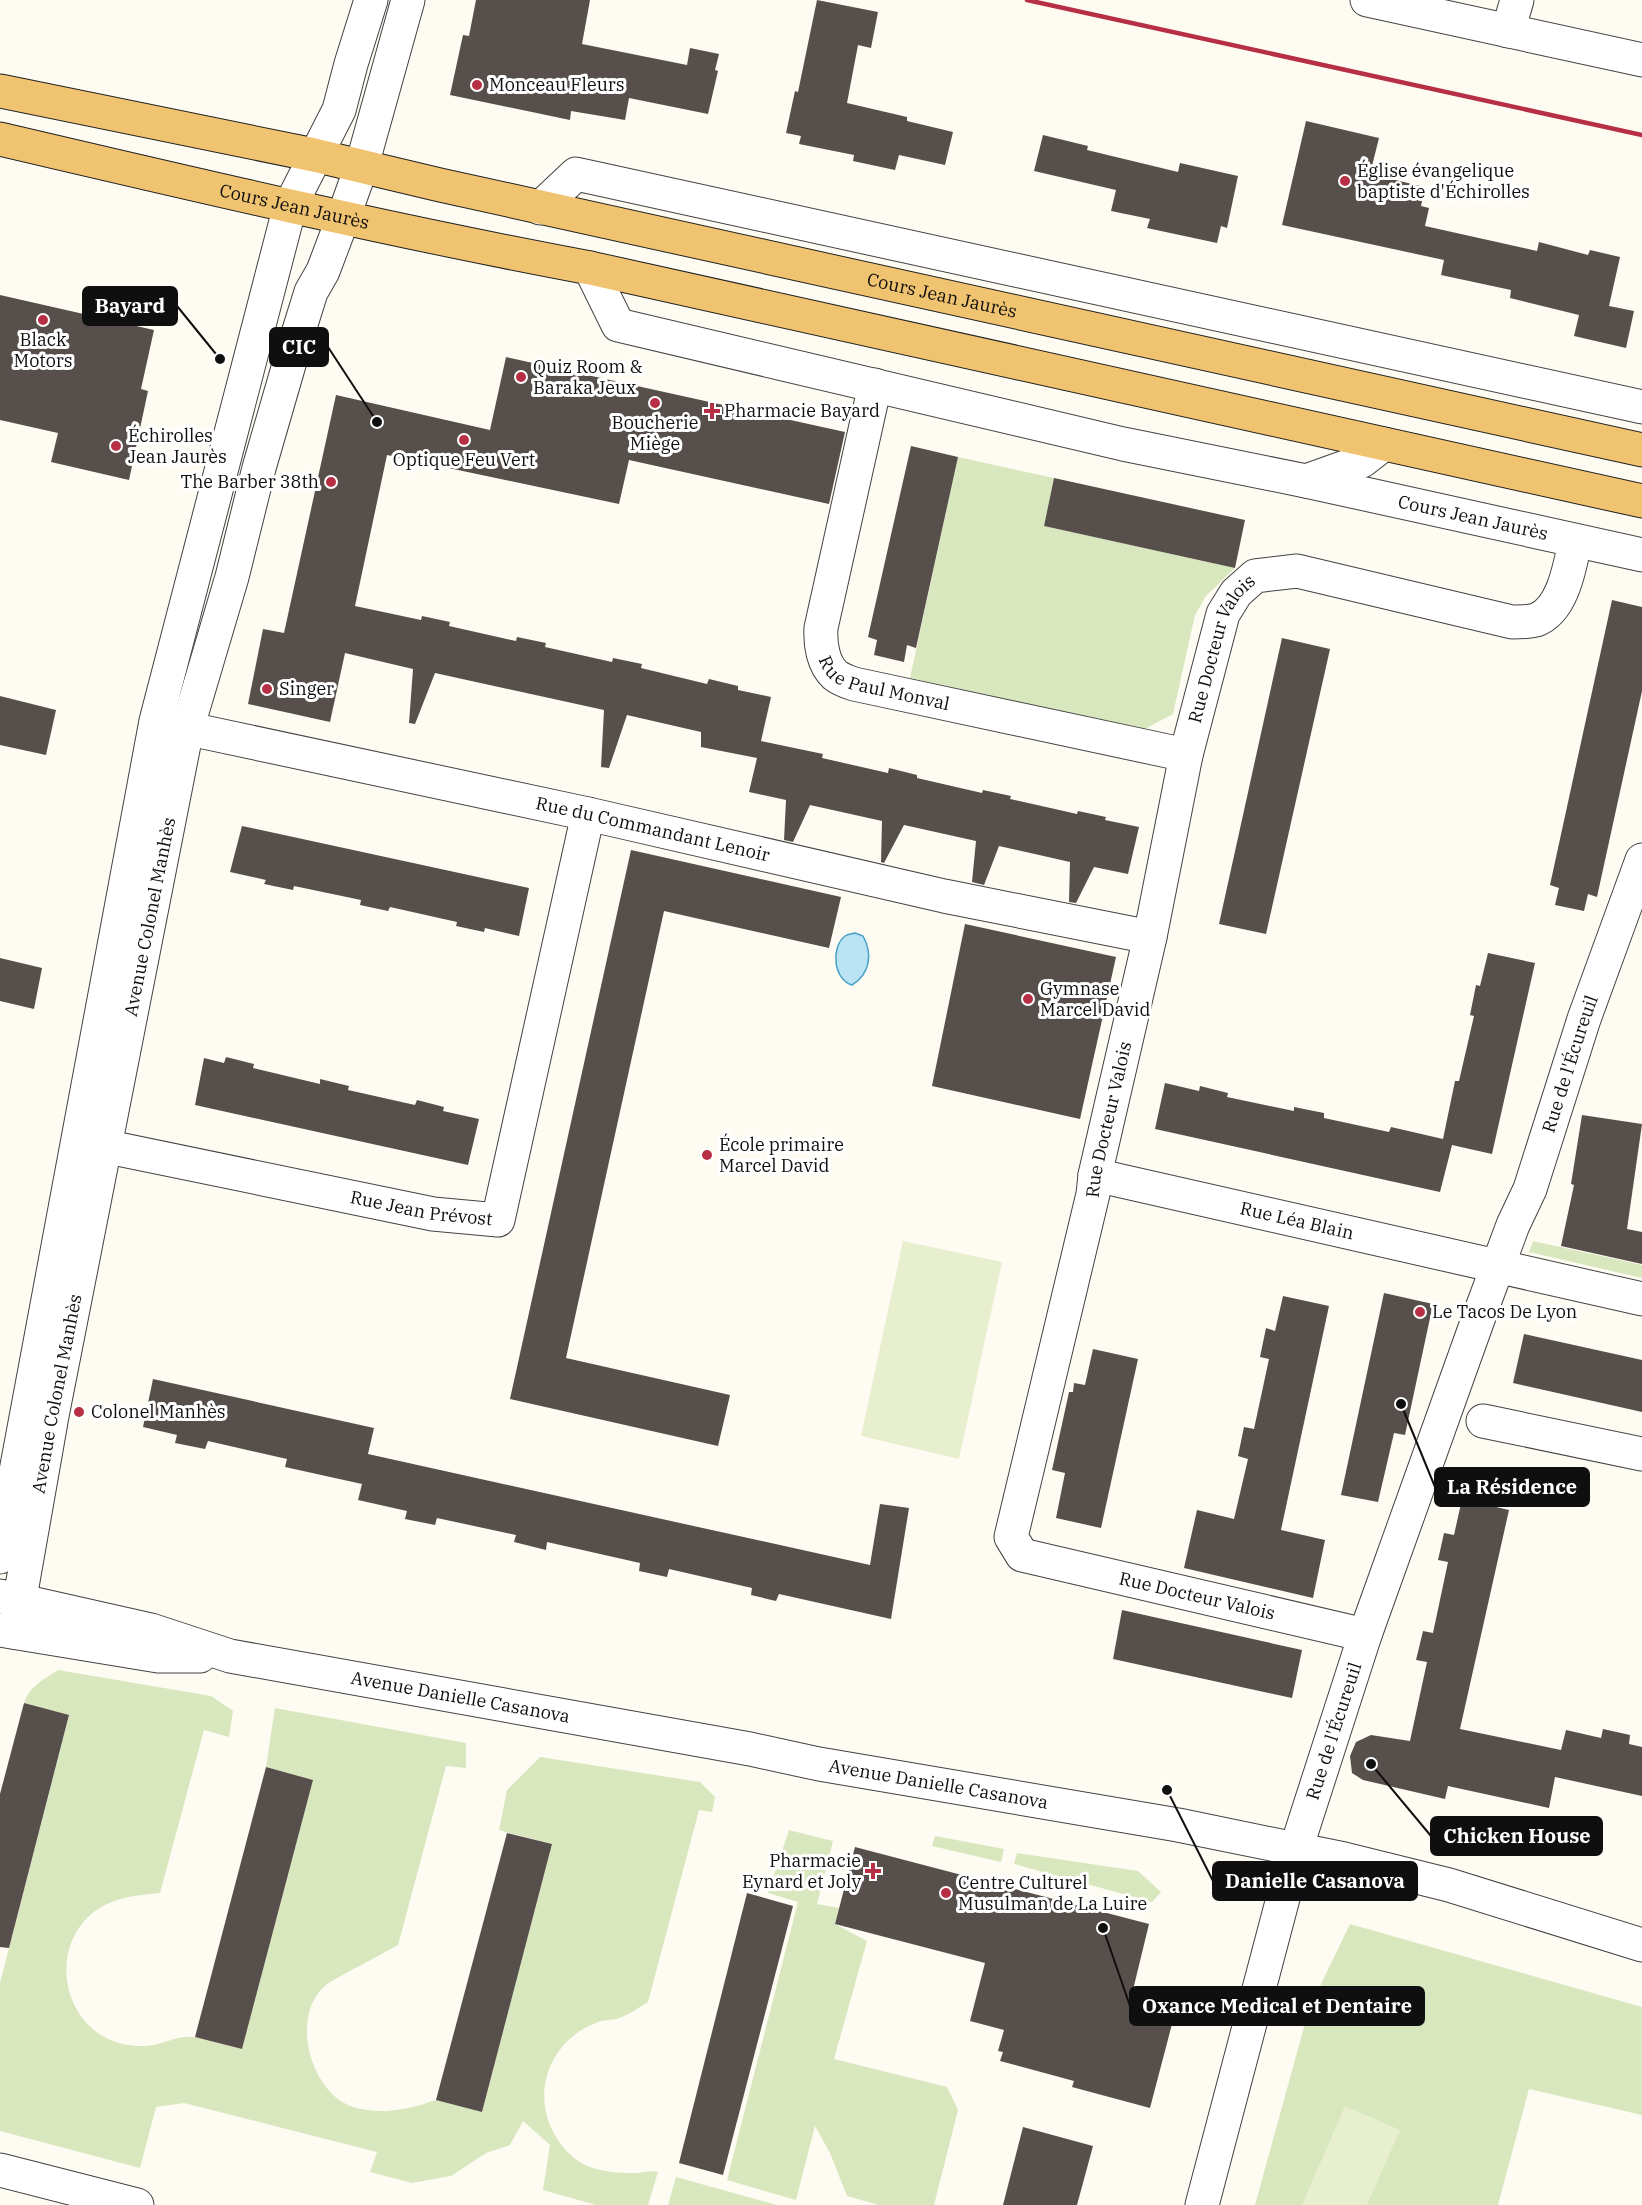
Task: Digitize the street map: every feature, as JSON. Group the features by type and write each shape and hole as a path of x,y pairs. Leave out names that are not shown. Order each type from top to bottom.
{"main road":[{"name":"Cours Jean Jaurès","path":"0,91 362,165 540,208 1642,450"},
{"name":"Cours Jean Jaurès","path":"0,140 343,218 480,248 590,268 1642,501"}],"street":[{"name":"Avenue Colonel Manhès","path":"9,1615 52,1416 91,1143 156,721 290,206 314,155 339,110 371,0"},
{"name":"Avenue Colonel Manhès","path":"0,1557 91,1143 188,729 232,578 259,468 297,337 311,292 323,271 362,165 408,0"},
{"path":"1367,0 1512,15 1642,60"},
{"path":"540,208 576,174 1642,407"},
{"name":"Cours Jean Jaurès","path":"590,268 618,325 1123,444 1642,555"},
{"path":"1323,336 1344,385"},
{"name":"Rue Paul Monval","path":"875,385 820,628 820,644 825,659 835,675 854,684 1186,755"},
{"path":"1306,482 1362,461 1384,444"},
{"name":"Rue Docteur Valois","path":"1365,1635 1022,1555 1011,1536 1093,1194 1095,1175 1150,937 1186,755 1223,614 1236,593 1255,576 1297,572 1512,622 1537,620 1553,606 1566,581 1575,542"},
{"name":"Rue du Commandant Lenoir","path":"156,721 588,814 944,896 1150,937"},
{"name":"Rue Jean Prévost","path":"91,1143 433,1214 498,1220 588,814"},
{"name":"Rue de l'Écureuil","path":"1202,2205 1296,1849 1365,1635 1513,1225 1530,1189 1584,1019 1642,860"},
{"name":"Rue Léa Blain","path":"1095,1175 1498,1267"},
{"path":"1498,1267 1642,1299"},
{"path":"1483,1421 1642,1454"},
{"name":"Avenue Danielle Casanova","path":"9,1615 158,1656 230,1656 750,1749 819,1764 1178,1825 1296,1849 1449,1886 1642,1945"},
{"path":"0,2170 137,2205"}],"green space":[{"path":"958,457 1054,478 1044,526 1235,568 1206,596 1195,615 1173,714 1143,730 910,678"},
{"path":"903,1241 1002,1262 959,1459 861,1436"},
{"path":"1533,1241 1642,1265 1642,1278 1529,1252"},
{"path":"58,1670 211,1696 233,1711 229,1737 204,1730 160,1893 128,1897 105,1905 83,1923 73,1939 67,1958 67,1977 70,1995 79,2013 91,2028 108,2039 126,2045 152,2045 193,2037 242,2049 313,1780 266,1767 275,1708 466,1743 466,1768 446,1766 398,1945 326,1985 315,1998 309,2015 307,2033 316,2070 325,2086 338,2099 361,2109 395,2110 438,2100 482,2112 552,1844 499,1830 507,1790 540,1757 700,1782 715,1797 712,1812 699,1810 648,2002 620,2018 600,2021 583,2029 570,2039 559,2050 552,2064 546,2078 544,2094 545,2109 553,2131 561,2144 577,2160 590,2167 606,2171 658,2172 648,2205 596,2205 543,2190 550,2145 523,2121 510,2145 486,2153 451,2176 412,2183 370,2172 377,2152 184,2103 156,2107 140,2168 0,2131 0,1983 69,1716 24,1703 33,1688"},
{"path":"789,1830 833,1841 817,1904 839,1908 835,1924 867,1941 834,2059 947,2087 958,2110 934,2205 879,2205 847,2196 830,2153 815,2126 796,2200 727,2180 798,1902 768,1893"},
{"path":"935,1836 1004,1849 1001,1862 932,1846"},
{"path":"1017,1853 1138,1871 1161,1892 1152,1902 1014,1864"},
{"path":"1350,1924 1642,2007 1642,2115 1529,2089 1498,2205 1255,2205 1309,2009"},
{"path":"1345,2106 1400,2130 1367,2205 1302,2205"},
{"path":"676,2177 777,2205 668,2205"}],"water":[{"path":"855,933 863,936 869,957 863,975 852,985 841,977 836,955 840,941 846,935"}],"building":[{"path":"476,0 590,0 582,44 687,65 690,48 719,54 715,70 718,71 708,114 629,98 625,120 571,111 570,120 450,95 463,35 469,36"},
{"path":"817,0 878,12 871,48 858,45 847,103 907,117 907,121 953,132 945,165 899,155 895,170 853,161 854,155 799,144 801,136 786,133 795,91 798,92"},
{"path":"1306,121 1379,138 1370,174 1425,187 1421,206 1429,208 1425,226 1537,251 1539,242 1588,255 1590,250 1620,257 1609,306 1634,311 1626,348 1574,336 1579,315 1510,298 1511,290 1441,275 1444,260 1282,225"},
{"path":"1043,135 1088,146 1087,150 1178,172 1180,163 1238,176 1227,228 1221,226 1217,243 1147,228 1150,219 1111,211 1116,190 1034,171"},
{"path":"0,295 154,330 141,389 148,391 129,480 51,462 58,433 0,420"},
{"path":"506,357 845,432 829,504 629,460 619,504 387,455 355,606 421,620 422,616 450,622 449,626 516,641 517,637 546,643 545,647 612,662 613,658 642,664 641,668 707,684 709,679 738,686 738,690 771,697 761,741 823,754 822,758 888,773 889,768 917,775 917,778 982,793 983,790 1011,796 1010,799 1077,814 1078,811 1106,817 1105,820 1139,827 1128,874 1094,867 1076,903 1069,902 1070,862 999,846 984,885 972,882 976,841 904,825 884,863 881,862 882,821 810,805 793,842 784,840 786,800 749,792 757,758 701,747 701,732 627,715 609,768 601,767 604,710 435,673 415,724 409,723 413,669 345,653 330,722 248,704 263,629 284,633 336,395 490,430"},
{"path":"911,446 958,457 916,648 907,645 904,662 874,655 877,640 868,637"},
{"path":"1054,478 1245,520 1235,568 1044,526"},
{"path":"1612,600 1642,607 1642,691 1597,897 1588,894 1584,911 1555,905 1559,888 1550,885"},
{"path":"1282,638 1330,649 1266,934 1219,924"},
{"path":"0,696 56,710 46,755 0,745"},
{"path":"242,826 529,888 519,936 485,928 484,932 456,926 457,922 390,907 388,911 360,905 361,900 294,886 293,890 264,884 266,880 230,872"},
{"path":"631,850 841,897 829,948 664,911 566,1358 730,1395 718,1446 510,1399"},
{"name":"Gymnase Marcel David","path":"965,924 1116,957 1080,1119 932,1086"},
{"path":"1488,953 1535,963 1492,1154 1452,1145 1440,1192 1155,1129 1165,1083 1199,1091 1200,1086 1228,1093 1227,1097 1294,1111 1294,1107 1324,1113 1324,1118 1389,1132 1391,1127 1443,1139 1455,1081 1459,1081 1474,1016 1470,1015 1476,985 1480,986"},
{"path":"0,958 42,968 34,1009 0,1001"},
{"path":"226,1057 254,1064 253,1068 320,1084 320,1079 349,1086 348,1090 415,1105 417,1100 444,1107 443,1111 479,1119 468,1165 195,1105 204,1058 224,1063"},
{"path":"1582,1115 1642,1124 1627,1229 1642,1232 1642,1264 1561,1246 1574,1185 1571,1184"},
{"path":"1384,1293 1433,1304 1405,1435 1394,1433 1378,1502 1341,1495"},
{"path":"1283,1296 1329,1306 1281,1530 1325,1540 1313,1598 1184,1568 1197,1510 1234,1519 1248,1459 1238,1456 1244,1427 1254,1429 1269,1359 1260,1357 1266,1328 1275,1331"},
{"path":"1524,1334 1642,1360 1642,1412 1513,1383"},
{"path":"1093,1349 1138,1359 1101,1528 1056,1518 1065,1473 1052,1470 1069,1392 1073,1392 1074,1383 1085,1385"},
{"path":"153,1379 374,1428 368,1454 870,1565 880,1504 909,1508 891,1619 779,1594 776,1601 751,1595 752,1588 669,1569 667,1577 639,1571 640,1563 547,1542 546,1550 514,1542 516,1535 437,1518 435,1525 405,1519 407,1511 358,1500 362,1484 285,1467 287,1459 208,1441 205,1449 175,1443 177,1435 143,1427"},
{"path":"1462,1499 1509,1510 1460,1729 1561,1750 1566,1730 1601,1738 1603,1729 1630,1735 1629,1744 1642,1747 1642,1796 1555,1777 1549,1808 1448,1786 1445,1799 1363,1780 1352,1773 1350,1756 1356,1742 1371,1735 1410,1741 1427,1662 1416,1660 1423,1631 1433,1633 1448,1562 1438,1560 1444,1533 1454,1535"},
{"path":"1122,1610 1302,1650 1292,1698 1113,1659"},
{"path":"24,1703 69,1715 9,1948 0,1947 0,1794"},
{"path":"266,1767 313,1780 242,2049 195,2037"},
{"path":"507,1833 552,1844 482,2112 436,2100"},
{"path":"855,1847 1149,1924 1132,1994 1177,2005 1150,2108 1072,2087 1074,2081 1000,2061 1003,2052 998,2051 1004,2030 970,2021 985,1963 835,1924"},
{"path":"747,1893 793,1906 723,2175 679,2163"},
{"path":"1023,2127 1093,2146 1077,2205 1003,2205"}],"railway":[{"path":"1027,0 1642,135"}],"place":[{"name":"Monceau Fleurs","path":"477,85"},
{"name":"Église évangelique baptiste d'Échirolles","path":"1345,181"},
{"name":"Black Motors","path":"43,320"},
{"name":"Bayard","path":"220,359"},
{"name":"Quiz Room & Baraka Jeux","path":"521,377"},
{"name":"Boucherie Miège","path":"655,403"},
{"name":"Pharmacie Bayard","path":"712,411"},
{"name":"CIC","path":"377,422"},
{"name":"Optique Feu Vert","path":"464,440"},
{"name":"Échirolles Jean Jaurès","path":"116,446"},
{"name":"The Barber 38th","path":"331,482"},
{"name":"Singer","path":"267,689"},
{"name":"Gymnase Marcel David","path":"1028,999"},
{"name":"École primaire Marcel David","path":"707,1155"},
{"name":"Le Tacos De Lyon","path":"1420,1312"},
{"name":"La Résidence","path":"1401,1404"},
{"name":"Colonel Manhès","path":"79,1412"},
{"name":"Chicken House","path":"1371,1764"},
{"name":"Danielle Casanova","path":"1167,1790"},
{"name":"Pharmacie Eynard et Joly","path":"873,1871"},
{"name":"Centre Culturel Musulman de La Luire","path":"946,1893"},
{"name":"Oxance Medical et Dentaire","path":"1103,1928"}]}
